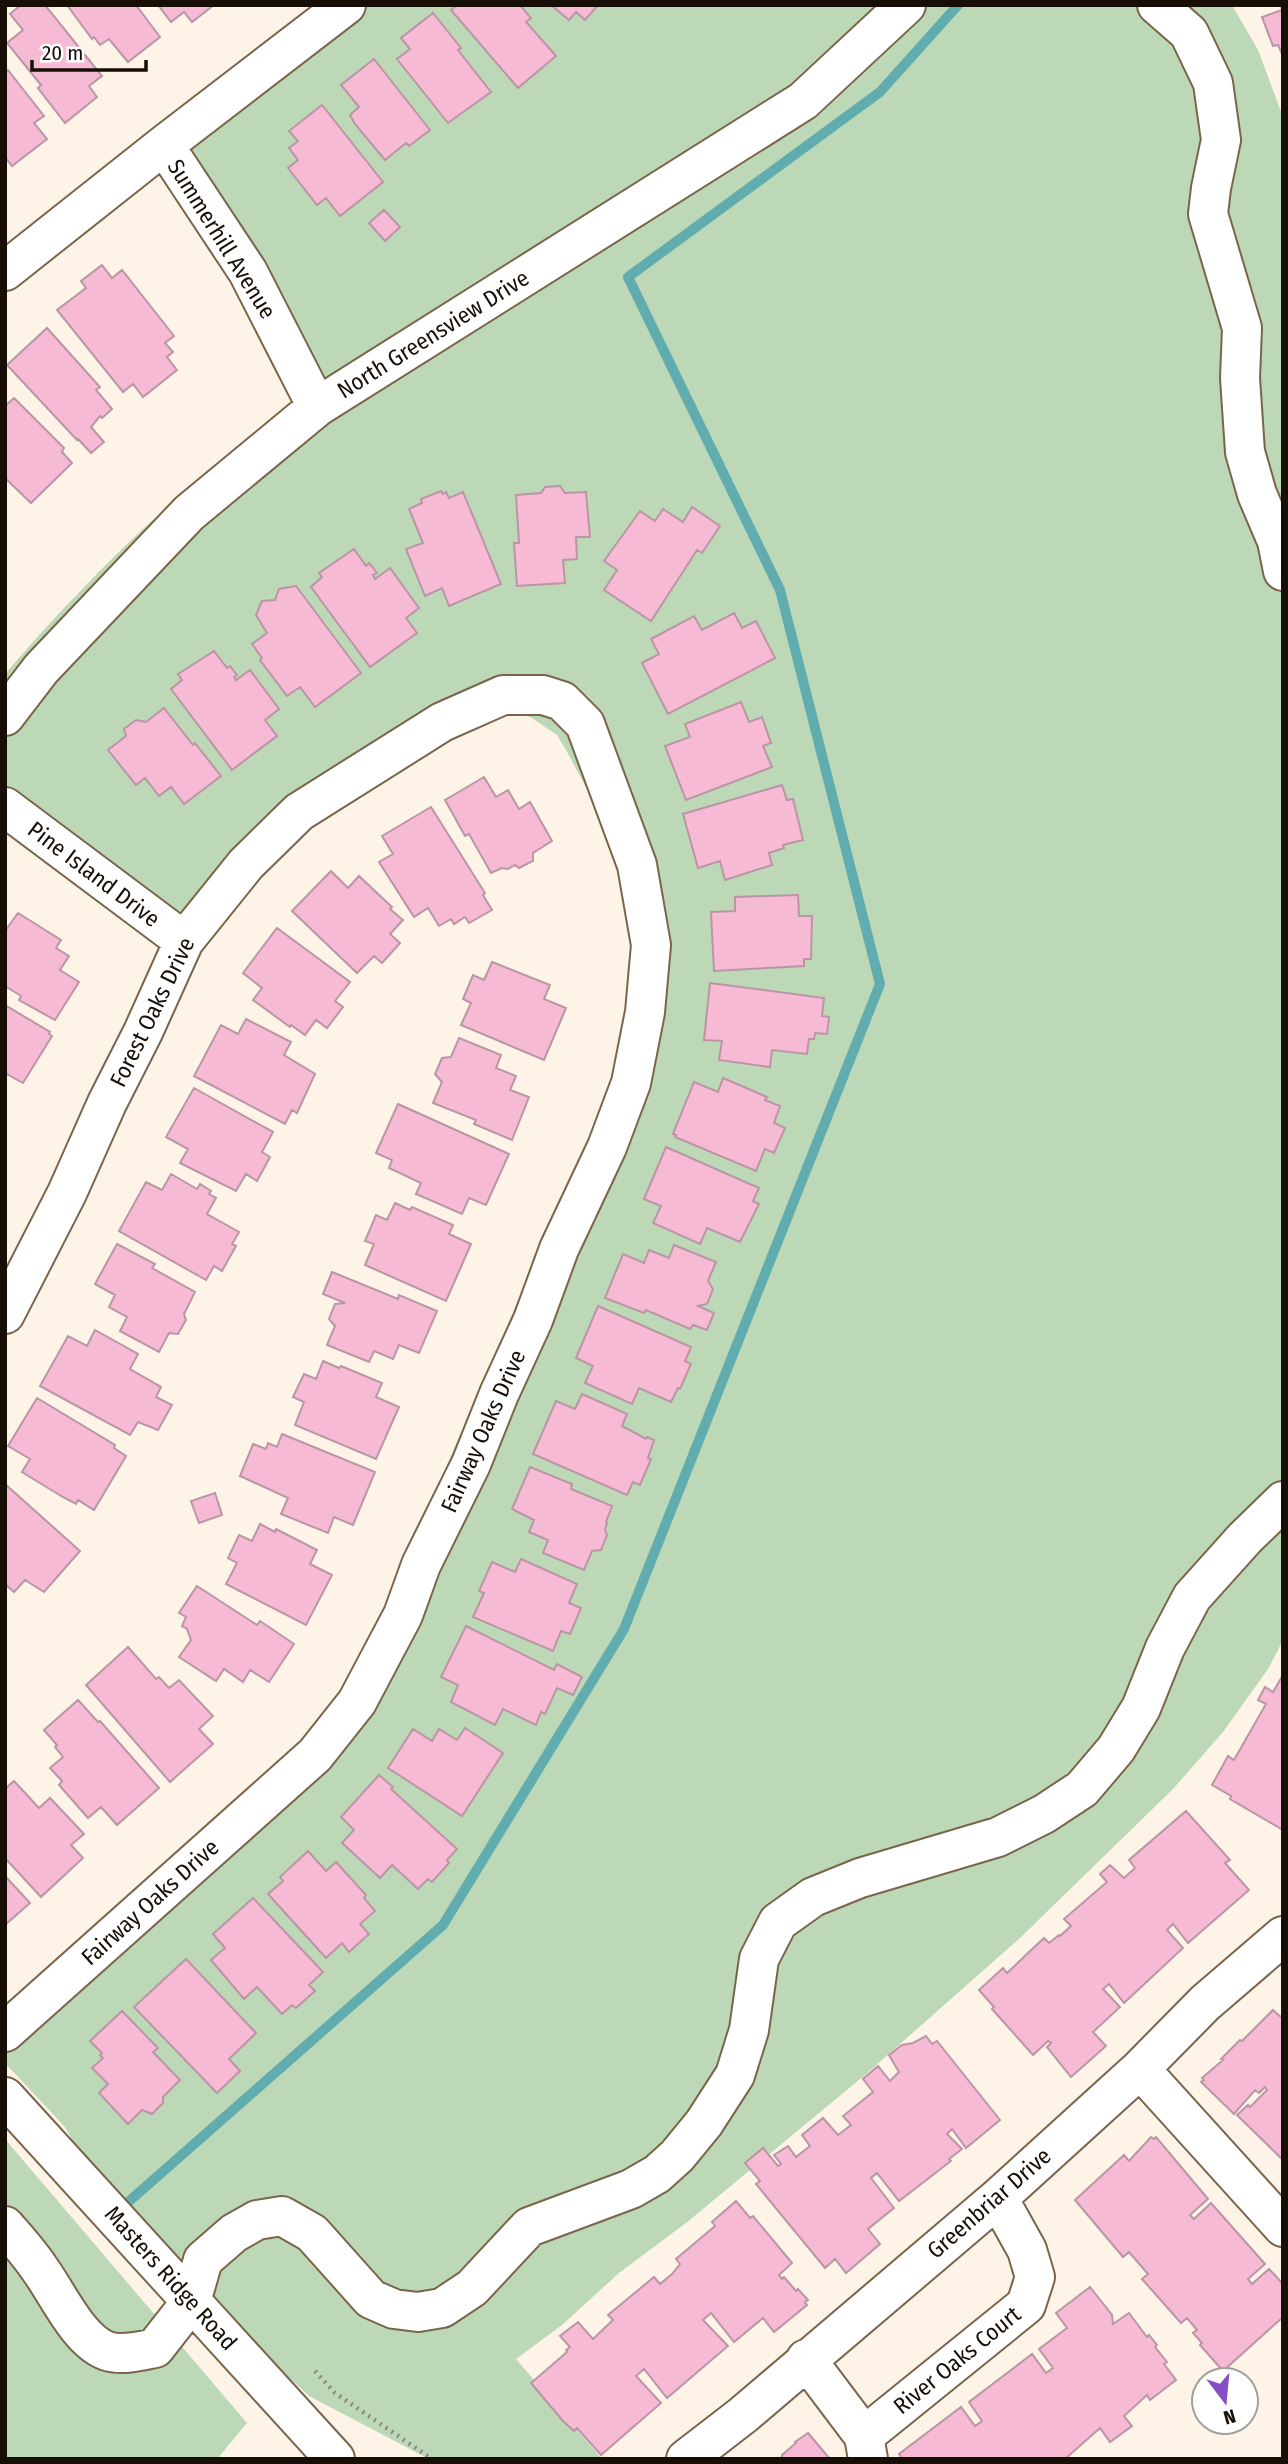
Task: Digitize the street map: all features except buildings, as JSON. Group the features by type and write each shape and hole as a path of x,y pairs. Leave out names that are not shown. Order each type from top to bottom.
{"street":[{"path":"5,271 345,5"},
{"name":"North Greensview Drive","path":"5,716 41,669 190,513 317,407 803,101 906,5"},
{"path":"1157,5 1189,33 1213,83 1221,140 1209,214 1242,328 1240,378 1245,452 1257,494 1277,541 1283,571"},
{"name":"Summerhill Avenue","path":"164,145 247,272 317,407"},
{"name":"Forest Oaks Drive","path":"5,1314 67,1193 184,941 246,864 299,812 442,722 503,695 543,695 562,701"},
{"name":"Fairway Oaks Drive","path":"5,2032 315,1755 358,1702 403,1615 421,1565 471,1464 533,1320 559,1248 607,1147 631,1083 645,1012 652,944 638,865 585,724 562,701"},
{"name":"Pine Island Drive","path":"5,807 184,941"},
{"path":"5,2225 39,2268 77,2325 94,2344 108,2351 128,2353 155,2348 191,2302 203,2260 234,2233 257,2220 282,2216 312,2233 372,2299 394,2309 418,2312 442,2308 472,2288 529,2227 631,2189 657,2174 677,2156 704,2123 735,2075 750,2030 759,1959 778,1922 813,1897 860,1878 998,1837 1044,1814 1082,1789 1116,1749 1141,1708 1165,1648 1192,1597 1245,1538 1283,1501"},
{"name":"Greenbriar Drive","path":"686,2459 743,2415 998,2198 1140,2069 1205,2003 1283,1937"},
{"path":"1140,2069 1283,2227"},
{"name":"Masters Ridge Road","path":"5,2097 335,2459"},
{"name":"River Oaks Court","path":"806,2359 866,2447 1026,2305 1035,2277 1027,2250 998,2198"}],"path":[{"path":"315,2371 335,2393 432,2459"}],"green space":[{"path":"320,5 1232,5 1258,50 1283,117 1283,1640 1268,1669 1223,1732 1173,1789 1021,1937 865,2075 686,2223 619,2273 562,2325 516,2359 602,2459 429,2459 309,2396 114,2215 65,2127 5,2063 5,2051 111,1956 355,1710 417,1534 604,1102 623,1044 632,984 632,932 622,873 605,823 557,735 532,718 509,709 442,718 188,922 5,806 5,674 82,589 164,510 234,451 323,389 145,144"},
{"path":"5,2139 247,2423 217,2459 5,2459"}],"waterway":[{"path":"118,2211 443,1925 624,1629 880,984 780,590 628,277 880,92 958,5"}]}
